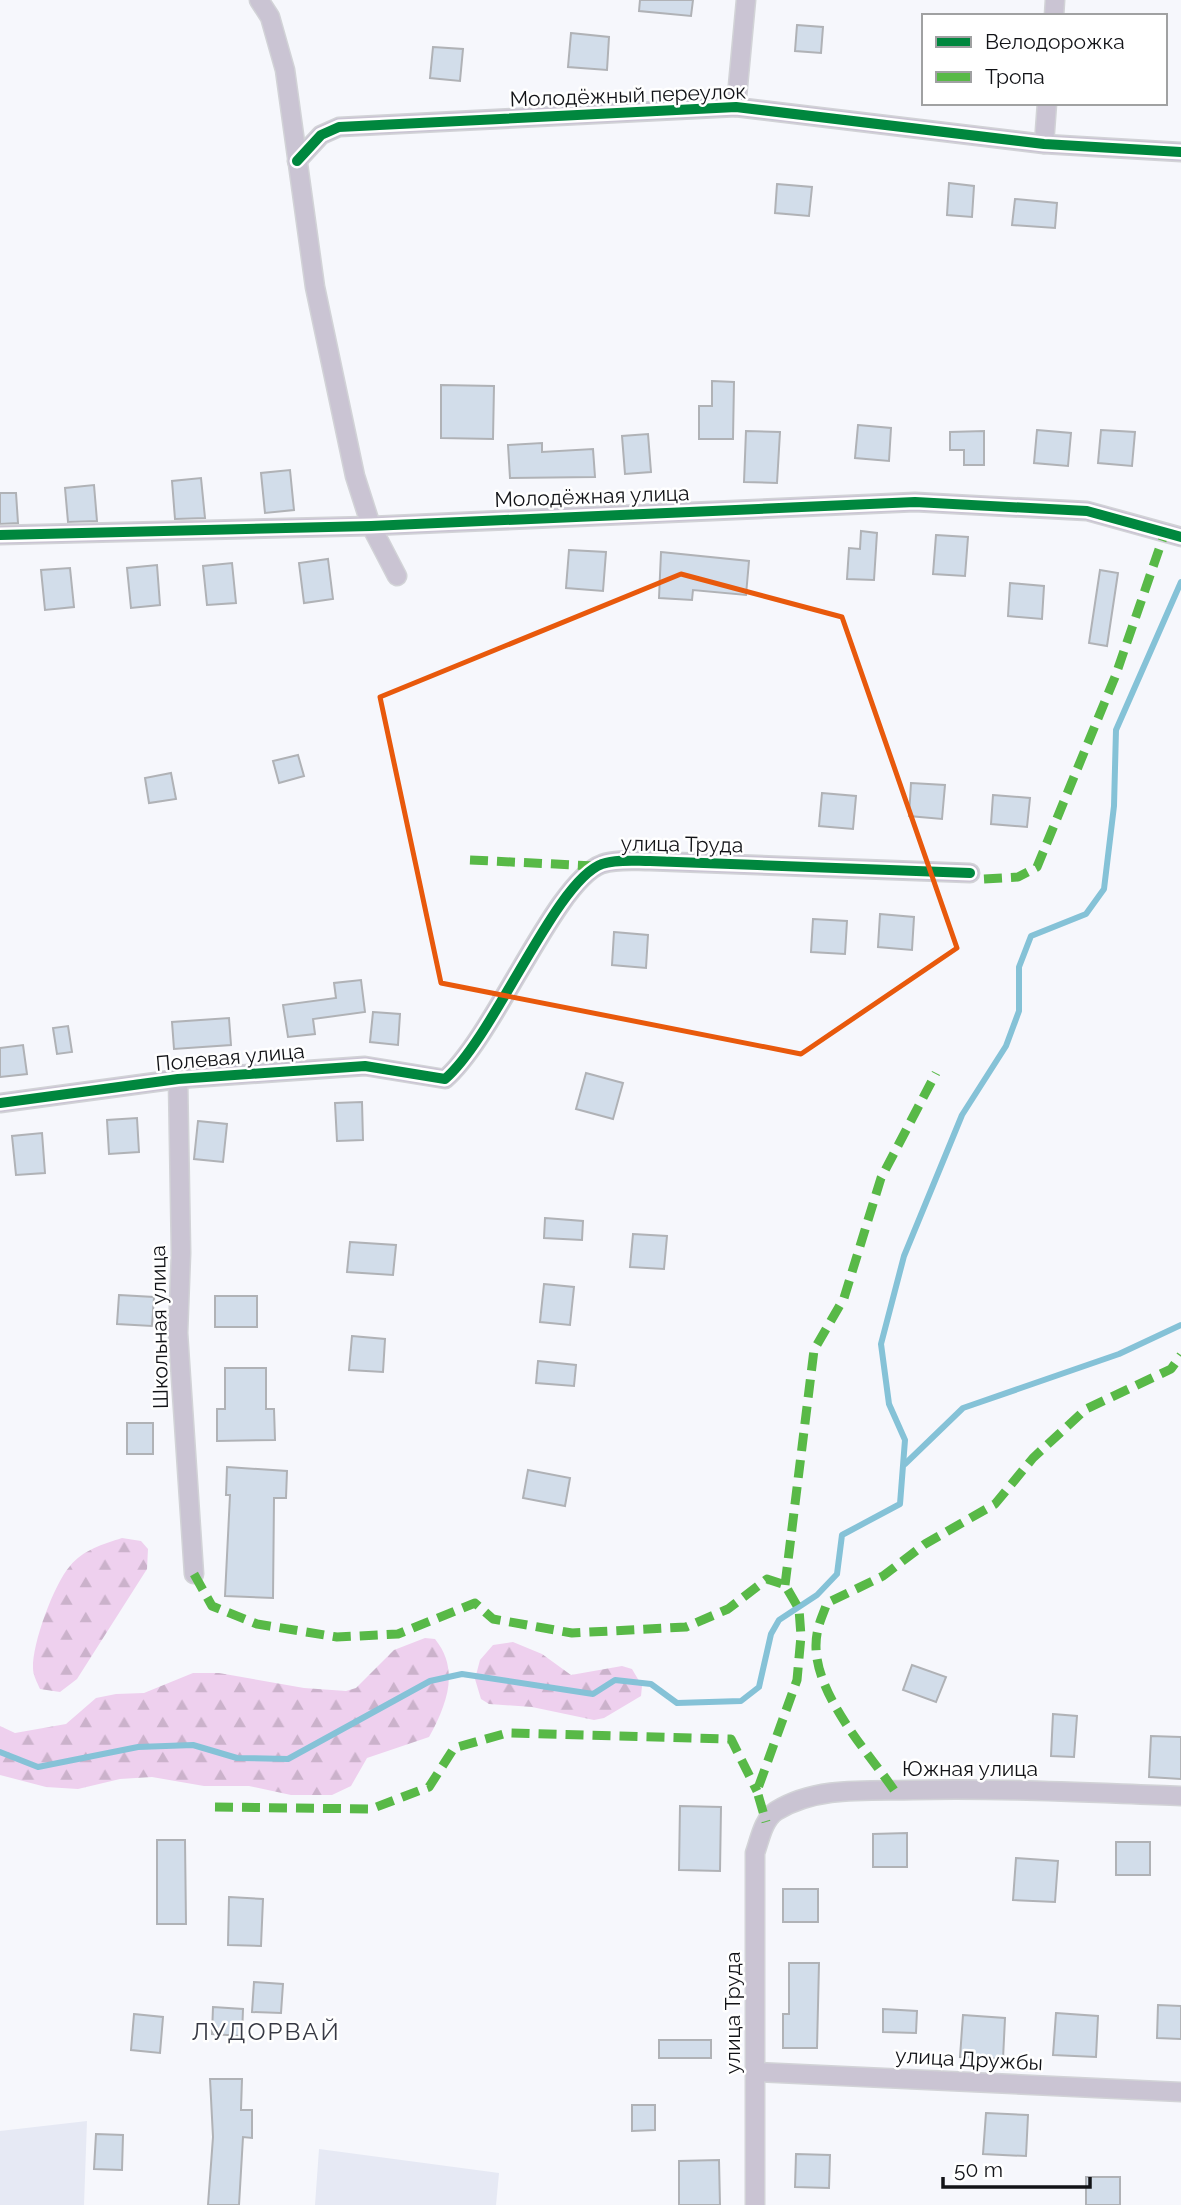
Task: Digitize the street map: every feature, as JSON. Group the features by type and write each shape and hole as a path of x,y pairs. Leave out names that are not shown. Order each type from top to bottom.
{"street":[{"path":"259,0 270,18 285,70 315,287 355,476 371,526 397,576"},
{"path":"736,107 746,0"},
{"path":"1044,144 1047,105"},
{"name":"Молодёжный переулок","path":"297,161 321,135 339,127 736,107 1044,144 1181,152"},
{"name":"Молодёжная улица","path":"0,536 371,526 915,502 1087,511 1181,537"},
{"name":"улица Труда","path":"459,1067 490,1023 573,886 601,864 650,860 970,873"},
{"name":"Полевая улица","path":"0,1103 178,1079 365,1066 445,1079 459,1067"},
{"name":"Школьная улица","path":"178,1079 181,1253 178,1333 194,1574"},
{"name":"Южная улица","path":"766,1822 775,1812 802,1799 837,1792 968,1789 1181,1796"},
{"name":"улица Труда","path":"755,2205 755,1853 766,1822"},
{"name":"улица Дружбы","path":"755,2071 1181,2092"}],"highlighted area":[{"path":"681,574 842,617 957,948 801,1054 441,983 380,697"}],"shaded area":[{"path":"87,2121 84,2205 0,2205 0,2131"},
{"path":"319,2149 499,2173 496,2205 315,2205"}],"green space":[{"path":"122,1538 141,1541 148,1549 147,1569 77,1679 60,1692 40,1689 33,1668 36,1644 57,1586 70,1566 81,1556"},
{"path":"425,1638 435,1639 443,1651 449,1675 445,1700 429,1737 367,1758 351,1786 332,1795 291,1795 249,1786 204,1786 152,1777 120,1779 78,1789 46,1787 0,1775 0,1726 15,1733 66,1724 96,1698 144,1693 193,1673 219,1673 304,1688 346,1691 356,1688 394,1650"},
{"path":"513,1642 542,1654 571,1675 622,1666 632,1669 642,1686 641,1696 604,1718 594,1720 532,1707 489,1704 481,1699 475,1679 480,1660 493,1645"}],"building":[{"path":"640,0 693,0 691,16 639,11"},
{"path":"797,25 823,27 821,53 795,51"},
{"path":"571,33 609,37 607,70 568,67"},
{"path":"433,47 463,49 460,81 430,78"},
{"path":"949,183 974,186 972,217 947,215"},
{"path":"777,184 812,187 809,216 775,213"},
{"path":"1015,199 1057,203 1055,228 1012,225"},
{"path":"712,381 734,382 733,439 699,439 699,406 712,406"},
{"path":"441,385 494,386 493,439 441,438"},
{"path":"858,425 891,428 889,461 855,458"},
{"path":"1037,430 1071,433 1068,466 1034,463"},
{"path":"1101,430 1135,432 1132,466 1098,463"},
{"path":"746,431 780,432 777,483 744,482"},
{"path":"984,431 984,465 964,465 964,450 950,450 950,432"},
{"path":"648,434 651,472 625,474 622,436"},
{"path":"542,443 542,452 593,449 595,477 510,478 508,445"},
{"path":"290,470 294,510 265,513 261,473"},
{"path":"201,478 205,518 175,519 172,481"},
{"path":"94,485 97,521 68,522 65,488"},
{"path":"0,493 16,493 18,523 0,524"},
{"path":"861,531 877,533 874,580 847,579 849,548 860,549"},
{"path":"936,535 968,537 965,576 933,574"},
{"path":"569,550 606,552 603,591 566,588"},
{"path":"661,552 749,561 746,595 693,590 692,600 659,598"},
{"path":"328,559 333,599 304,603 299,563"},
{"path":"232,563 236,603 207,605 203,566"},
{"path":"157,565 160,605 131,608 127,568"},
{"path":"70,568 74,607 45,610 41,570"},
{"path":"1100,570 1118,573 1107,646 1089,643"},
{"path":"1010,583 1044,586 1042,619 1008,616"},
{"path":"298,755 304,776 279,783 273,761"},
{"path":"171,773 176,799 149,803 145,778"},
{"path":"911,783 945,785 942,819 909,816"},
{"path":"822,793 856,796 853,829 819,826"},
{"path":"993,795 1030,798 1027,827 991,824"},
{"path":"880,914 914,917 912,950 878,947"},
{"path":"813,919 847,921 845,954 811,952"},
{"path":"614,932 648,935 646,968 612,965"},
{"path":"361,980 365,1012 313,1019 315,1034 288,1037 283,1005 336,998 334,983"},
{"path":"373,1012 400,1014 398,1045 370,1042"},
{"path":"229,1018 231,1045 174,1049 172,1022"},
{"path":"68,1026 72,1052 57,1054 53,1028"},
{"path":"23,1045 27,1074 0,1077 0,1048"},
{"path":"586,1073 623,1083 613,1119 576,1109"},
{"path":"362,1102 363,1140 337,1141 335,1103"},
{"path":"137,1118 139,1152 109,1154 107,1120"},
{"path":"198,1121 227,1124 223,1162 194,1159"},
{"path":"42,1133 45,1173 16,1175 12,1136"},
{"path":"545,1218 583,1221 582,1240 544,1238"},
{"path":"633,1234 667,1236 664,1269 630,1267"},
{"path":"350,1242 396,1245 393,1275 347,1272"},
{"path":"544,1284 574,1287 570,1325 540,1322"},
{"path":"119,1295 154,1297 152,1326 117,1324"},
{"path":"215,1296 257,1296 257,1327 215,1327"},
{"path":"352,1336 385,1339 383,1372 349,1370"},
{"path":"538,1361 576,1365 574,1386 536,1383"},
{"path":"225,1368 266,1368 266,1409 274,1409 275,1440 217,1441 217,1409 225,1409"},
{"path":"127,1423 153,1423 153,1454 127,1454"},
{"path":"227,1467 287,1471 286,1498 274,1498 273,1598 225,1596 230,1495 226,1495"},
{"path":"528,1470 570,1478 565,1506 523,1498"},
{"path":"912,1665 946,1677 936,1702 903,1690"},
{"path":"1053,1714 1077,1716 1074,1757 1051,1756"},
{"path":"1151,1736 1181,1737 1181,1779 1149,1777"},
{"path":"680,1806 721,1807 720,1871 679,1870"},
{"path":"907,1833 907,1867 873,1867 873,1834"},
{"path":"157,1840 185,1840 186,1924 157,1924"},
{"path":"1116,1842 1150,1842 1150,1875 1116,1875"},
{"path":"1016,1858 1058,1861 1055,1902 1013,1900"},
{"path":"783,1889 818,1889 818,1922 783,1922"},
{"path":"229,1897 263,1899 261,1946 228,1945"},
{"path":"789,1963 819,1963 817,2048 783,2048 783,2014 789,2014"},
{"path":"254,1982 283,1984 281,2013 252,2012"},
{"path":"1158,2005 1181,2006 1181,2039 1157,2038"},
{"path":"213,2007 243,2009 242,2036 212,2034"},
{"path":"883,2009 917,2011 916,2033 883,2032"},
{"path":"1056,2013 1098,2016 1096,2057 1053,2055"},
{"path":"134,2014 163,2017 160,2053 131,2050"},
{"path":"963,2015 1005,2018 1003,2059 960,2057"},
{"path":"659,2040 711,2040 711,2058 659,2058"},
{"path":"210,2079 242,2079 241,2110 252,2110 252,2138 243,2137 239,2205 208,2205 213,2137"},
{"path":"632,2105 655,2105 655,2130 632,2131"},
{"path":"986,2113 1028,2115 1026,2156 983,2154"},
{"path":"96,2134 123,2135 122,2170 94,2169"},
{"path":"796,2154 830,2155 829,2188 795,2187"},
{"path":"719,2160 720,2205 679,2205 679,2161"},
{"path":"1086,2177 1120,2177 1120,2205 1086,2205"}],"waterway":[{"path":"0,1752 38,1767 138,1747 193,1745 237,1758 288,1759 430,1681 462,1674 593,1694 615,1680 651,1684 677,1703 741,1701 759,1687 771,1634 779,1620 817,1595 837,1574 842,1535 900,1504 905,1440 889,1404 881,1344 904,1256 962,1115 1006,1046 1019,1011 1019,967 1031,936 1086,914 1104,889 1114,806 1116,730 1181,582"},
{"path":"905,1464 963,1408 1119,1354 1181,1325"}],"marked path":[{"path":"984,879 1018,877 1037,867 1115,677 1164,535"},
{"path":"470,860 596,866"},
{"path":"785,1585 814,1350 844,1298 881,1178 936,1073"},
{"path":"894,1790 840,1715 820,1672 816,1650 818,1629 827,1603 883,1576 925,1544 995,1504 1033,1458 1086,1409 1171,1369 1181,1355"},
{"path":"194,1574 212,1606 257,1624 337,1637 398,1634 475,1603 493,1619 572,1633 686,1627 728,1609 767,1579 785,1585 799,1609 801,1636 797,1680 757,1791 766,1822"},
{"path":"215,1807 371,1809 429,1787 454,1748 507,1733 731,1739 757,1791"}],"cycle path":[{"path":"297,161 321,135 339,127 736,107 1044,144 1181,152"},
{"path":"0,535 371,526 915,502 1087,511 1181,537"},
{"path":"0,1103 178,1079 365,1066 445,1079 484,1030 565,899 584,876 608,862 650,861 970,873"}],"district":[{"name":"ЛУДОРВАЙ","path":"266,2031"}]}
